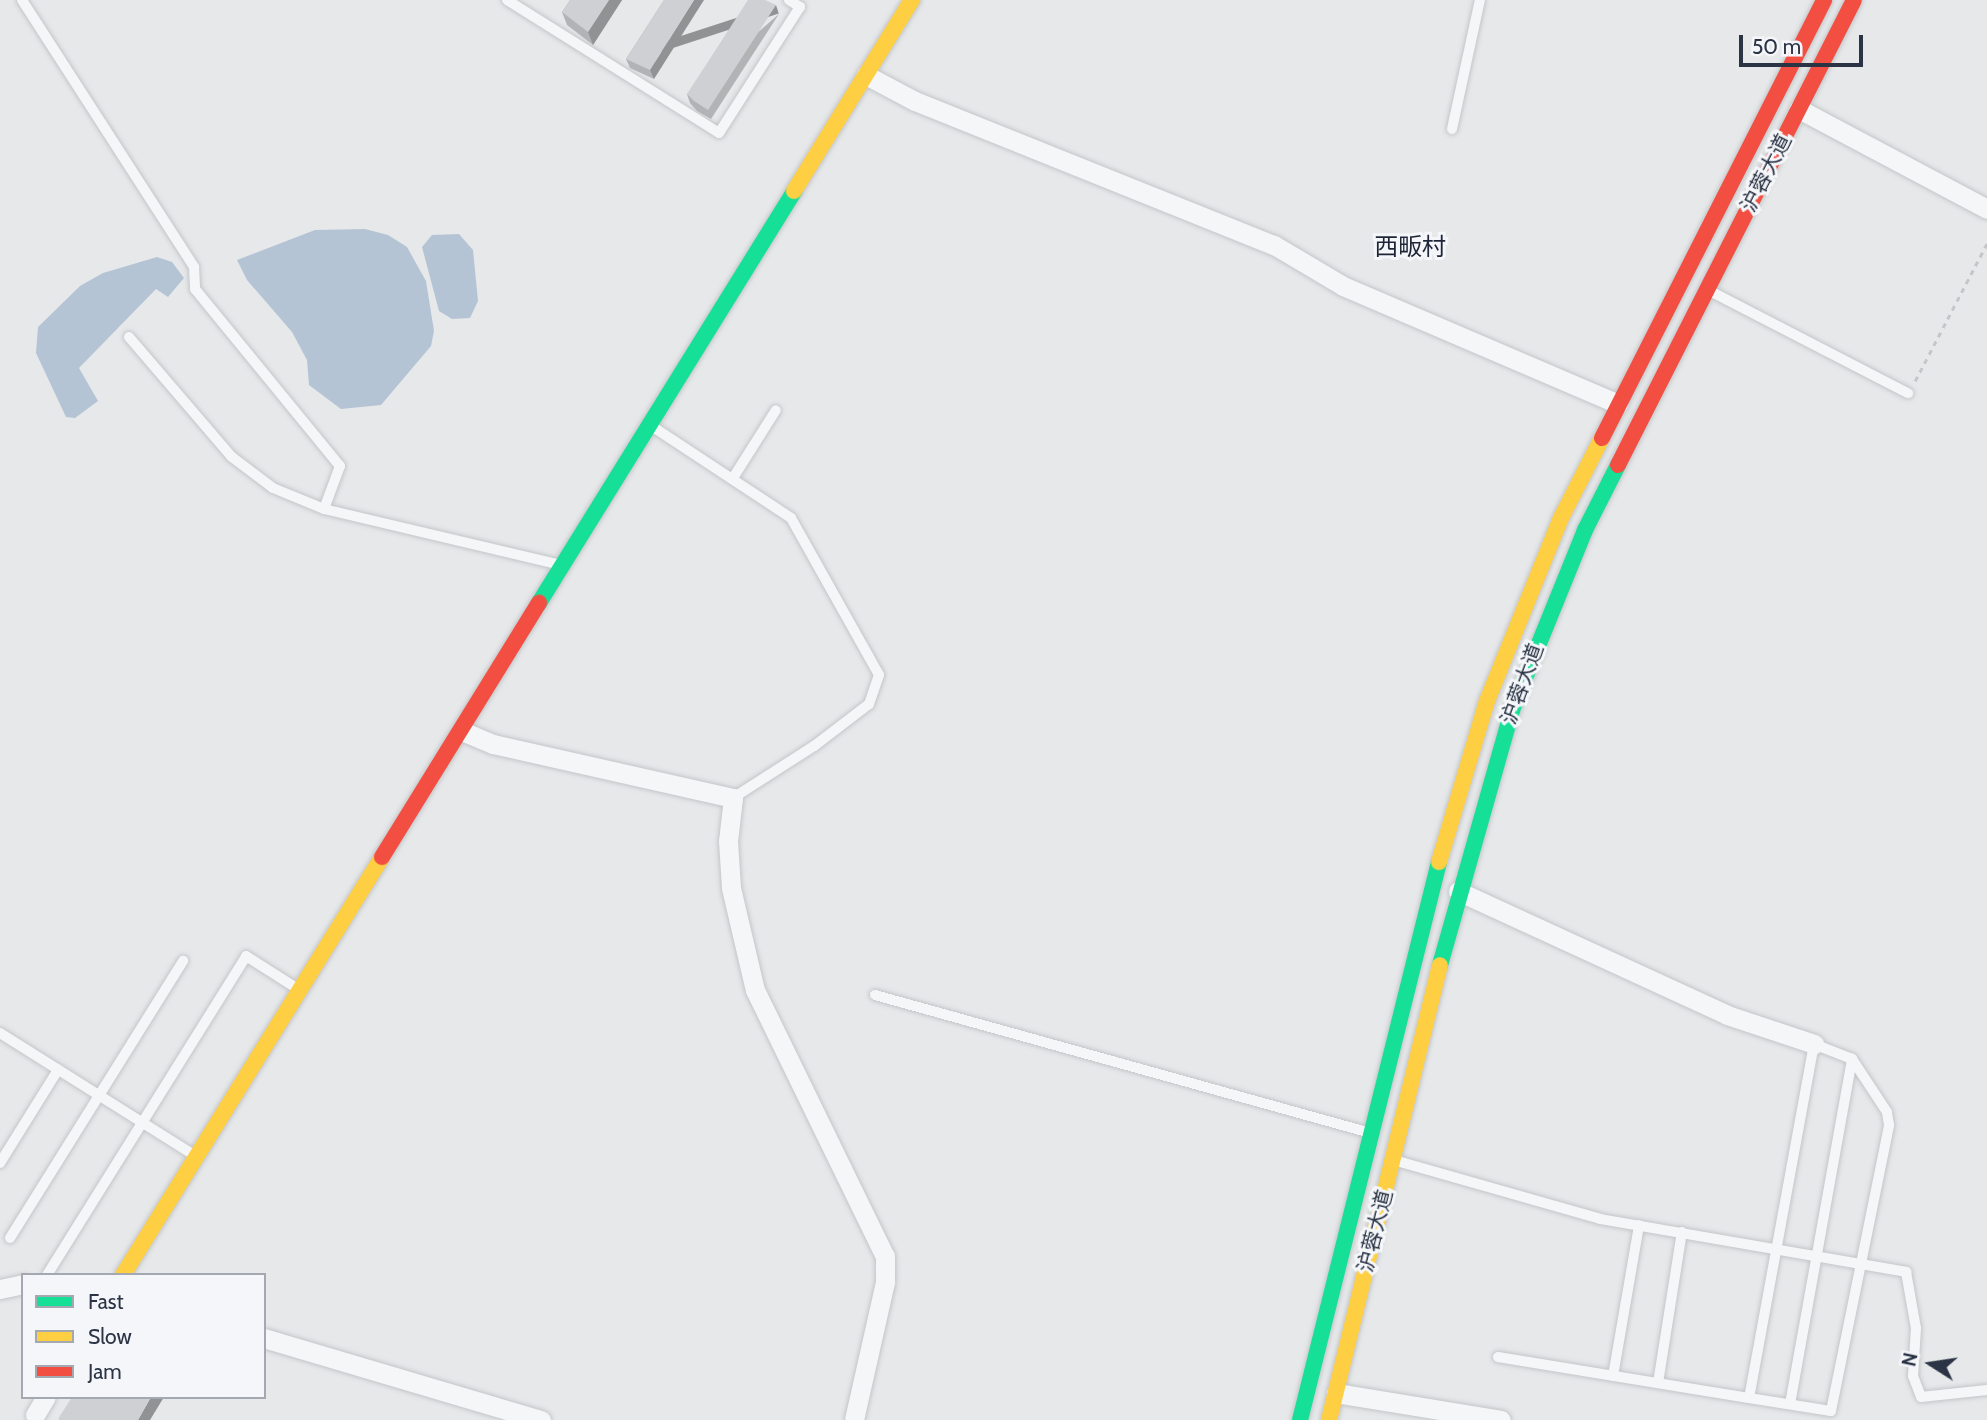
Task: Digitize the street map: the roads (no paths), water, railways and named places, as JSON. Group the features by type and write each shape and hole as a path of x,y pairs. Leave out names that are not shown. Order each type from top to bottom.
{"main road":[{"path":"124,1273 912,0"},
{"name":"沪蓉大道","path":"1300,1420 1448,822 1487,701 1550,542 1824,0"},
{"name":"沪蓉大道","path":"1329,1420 1458,891 1512,710 1559,589 1854,0"}],"street":[{"path":"866,75 915,101 1274,246 1343,286 1618,404"},
{"path":"1799,109 1987,209"},
{"path":"462,731 493,744 733,798 728,841 731,888 755,990 885,1256 885,1282 854,1420"},
{"path":"1458,891 1727,1015 1814,1044"},
{"path":"0,1289 21,1284"},
{"path":"266,1339 495,1413 541,1420"},
{"path":"1336,1393 1501,1420"},
{"path":"35,1415 46,1399"}],"lane":[{"path":"22,0 194,267 195,289 340,466 324,509"},
{"path":"507,0 719,133 800,7 789,0"},
{"path":"1452,129 1480,0"},
{"path":"1707,289 1908,393"},
{"path":"129,337 232,457 273,488 324,509 564,566"},
{"path":"733,478 776,410"},
{"path":"650,425 791,518 878,675 869,704 814,746 733,798"},
{"path":"48,1273 246,956 300,991"},
{"path":"10,1238 183,961"},
{"path":"875,995 1371,1133"},
{"path":"0,1033 197,1157"},
{"path":"1498,1357 1749,1398 1790,1404 1831,1411 1889,1125 1887,1112 1852,1059 1814,1044 1773,1246 1749,1398"},
{"path":"1790,1404 1814,1254 1852,1059"},
{"path":"0,1163 58,1070"},
{"path":"1393,1160 1526,1200 1639,1225 1773,1246 1906,1272 1916,1328 1913,1376 1921,1397 1987,1390"},
{"path":"1613,1376 1639,1225"},
{"path":"1658,1383 1682,1232"}],"water":[{"path":"365,229 388,235 407,247 426,281 434,331 431,346 381,405 341,409 309,385 307,360 292,332 247,280 237,260 315,230"},
{"path":"459,234 473,250 478,301 470,318 452,319 439,311 422,247 432,235"},
{"path":"157,257 172,262 184,278 168,297 156,289 79,368 98,401 75,418 66,417 36,353 38,327 80,286 103,273"}],"district":[{"name":"西畈村","path":"1410,247"}]}
